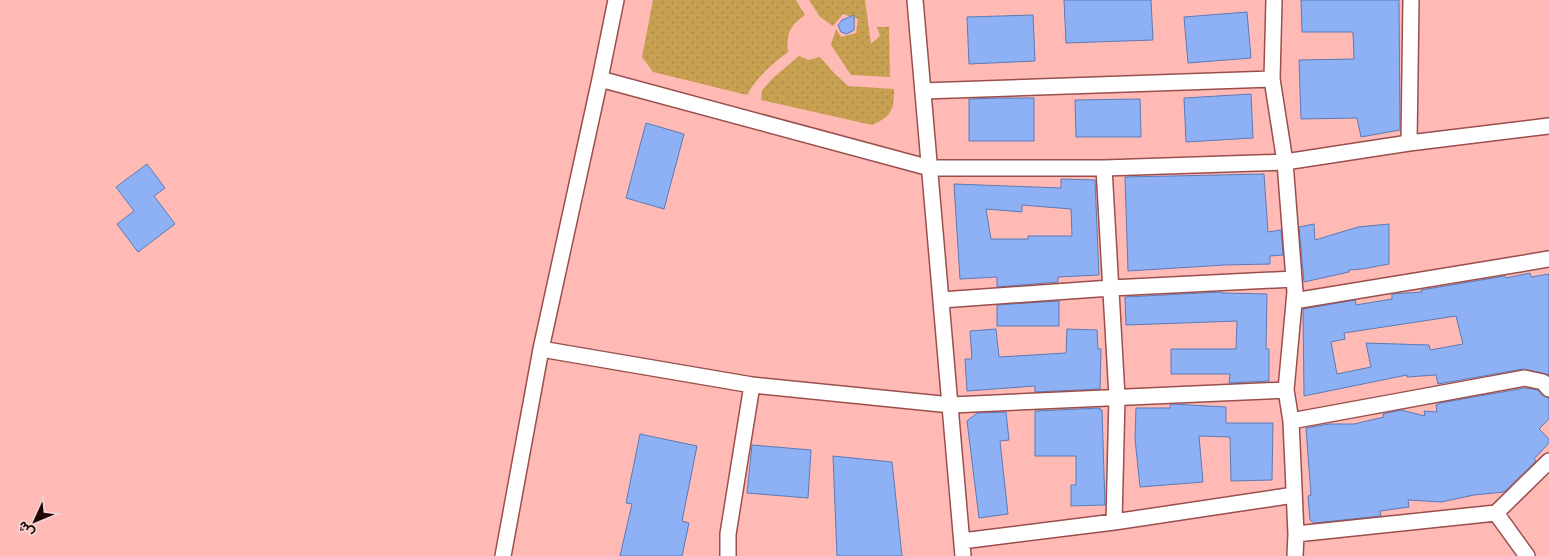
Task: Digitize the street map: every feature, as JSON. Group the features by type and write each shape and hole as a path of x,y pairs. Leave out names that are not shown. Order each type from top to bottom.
{"street":[{"path":"503,556 541,349 616,0"},
{"path":"915,0 963,549 1114,522 1294,495"},
{"path":"1274,0 1272,79 1285,162 1294,279 1294,302 1286,390 1290,421 1296,534 1295,556"},
{"path":"1409,143 1411,0"},
{"path":"923,91 1272,79"},
{"path":"600,80 930,168 1104,168 1285,162 1409,143 1549,126"},
{"path":"1104,168 1117,397 1114,522"},
{"path":"1294,302 1549,259"},
{"path":"941,300 1111,288 1294,279"},
{"path":"541,349 752,385 951,406 1286,390"},
{"path":"1290,421 1525,378 1543,382 1549,389"},
{"path":"728,556 728,534 752,385"},
{"path":"1296,534 1496,513 1549,460"},
{"path":"1496,513 1528,556"}],"shaded area":[{"path":"653,0 796,0 805,15 790,30 788,52 765,71 747,95 653,72 642,57"},
{"path":"809,0 865,0 871,44 880,36 877,27 889,27 890,77 851,75 831,45 836,29 841,37 856,33 858,19 843,14 833,26 820,17"},
{"path":"799,56 809,60 820,57 848,86 894,89 891,111 884,119 872,125 761,100 762,90"}],"building":[{"path":"1064,0 1151,0 1153,40 1066,43"},
{"path":"1301,0 1399,0 1400,130 1361,137 1357,118 1301,119 1299,60 1354,59 1353,32 1302,32"},
{"path":"1247,12 1251,58 1188,63 1184,17"},
{"path":"854,15 854,30 847,34 841,32 838,25 842,20"},
{"path":"1033,15 1035,61 969,64 967,17"},
{"path":"1251,94 1253,138 1186,142 1184,98"},
{"path":"1034,98 1034,141 969,141 969,99"},
{"path":"1140,99 1141,137 1076,137 1075,100"},
{"path":"646,123 684,134 664,209 626,198"},
{"path":"147,164 165,188 154,196 175,224 138,252 117,224 134,211 116,187"},
{"path":"1264,174 1268,232 1281,230 1283,255 1270,256 1270,264 1128,271 1125,177"},
{"path":"1061,179 1095,180 1099,275 1058,277 1058,282 997,287 997,277 960,279 954,184 1061,188","holes":["1022,205 1071,209 1072,236 1028,236 1028,239 991,239 986,209 1022,212"]},
{"path":"1314,224 1315,240 1358,227 1389,224 1389,264 1349,270 1349,272 1304,282 1299,227"},
{"path":"1530,273 1531,277 1549,274 1549,375 1523,369 1438,384 1436,375 1407,377 1407,375 1304,396 1303,309 1355,300 1356,305 1392,299 1392,294 1422,292 1421,290 1505,276 1506,278","holes":["1456,316 1463,344 1430,350 1429,345 1366,343 1371,367 1337,374 1331,342 1345,339 1344,333"]},
{"path":"1222,292 1267,294 1266,349 1269,349 1269,381 1229,383 1230,374 1171,374 1171,349 1236,349 1237,321 1126,325 1125,297"},
{"path":"1059,301 1059,326 997,326 997,305"},
{"path":"996,329 999,357 1066,353 1067,329 1097,330 1098,349 1101,349 1100,389 1035,392 1035,386 967,391 965,359 972,359 970,331"},
{"path":"1525,388 1538,390 1542,395 1549,398 1549,419 1539,429 1549,439 1549,443 1534,459 1536,461 1504,492 1474,495 1441,502 1408,500 1409,507 1380,511 1381,516 1314,523 1310,520 1308,496 1311,495 1306,428 1329,424 1354,424 1384,417 1383,414 1401,410 1425,416 1424,411 1437,412 1436,405 1440,403"},
{"path":"1172,404 1226,407 1226,423 1273,423 1272,480 1231,481 1230,437 1199,436 1203,482 1140,487 1135,439 1136,408 1170,408"},
{"path":"1100,408 1102,410 1105,505 1071,506 1071,485 1076,485 1076,456 1035,456 1035,411"},
{"path":"1006,412 1009,440 1000,441 1008,514 979,518 967,421 977,413"},
{"path":"640,434 697,446 682,521 689,523 682,556 620,556 632,504 626,503"},
{"path":"752,445 811,450 808,498 747,493"},
{"path":"833,456 892,462 902,556 837,556"}]}
